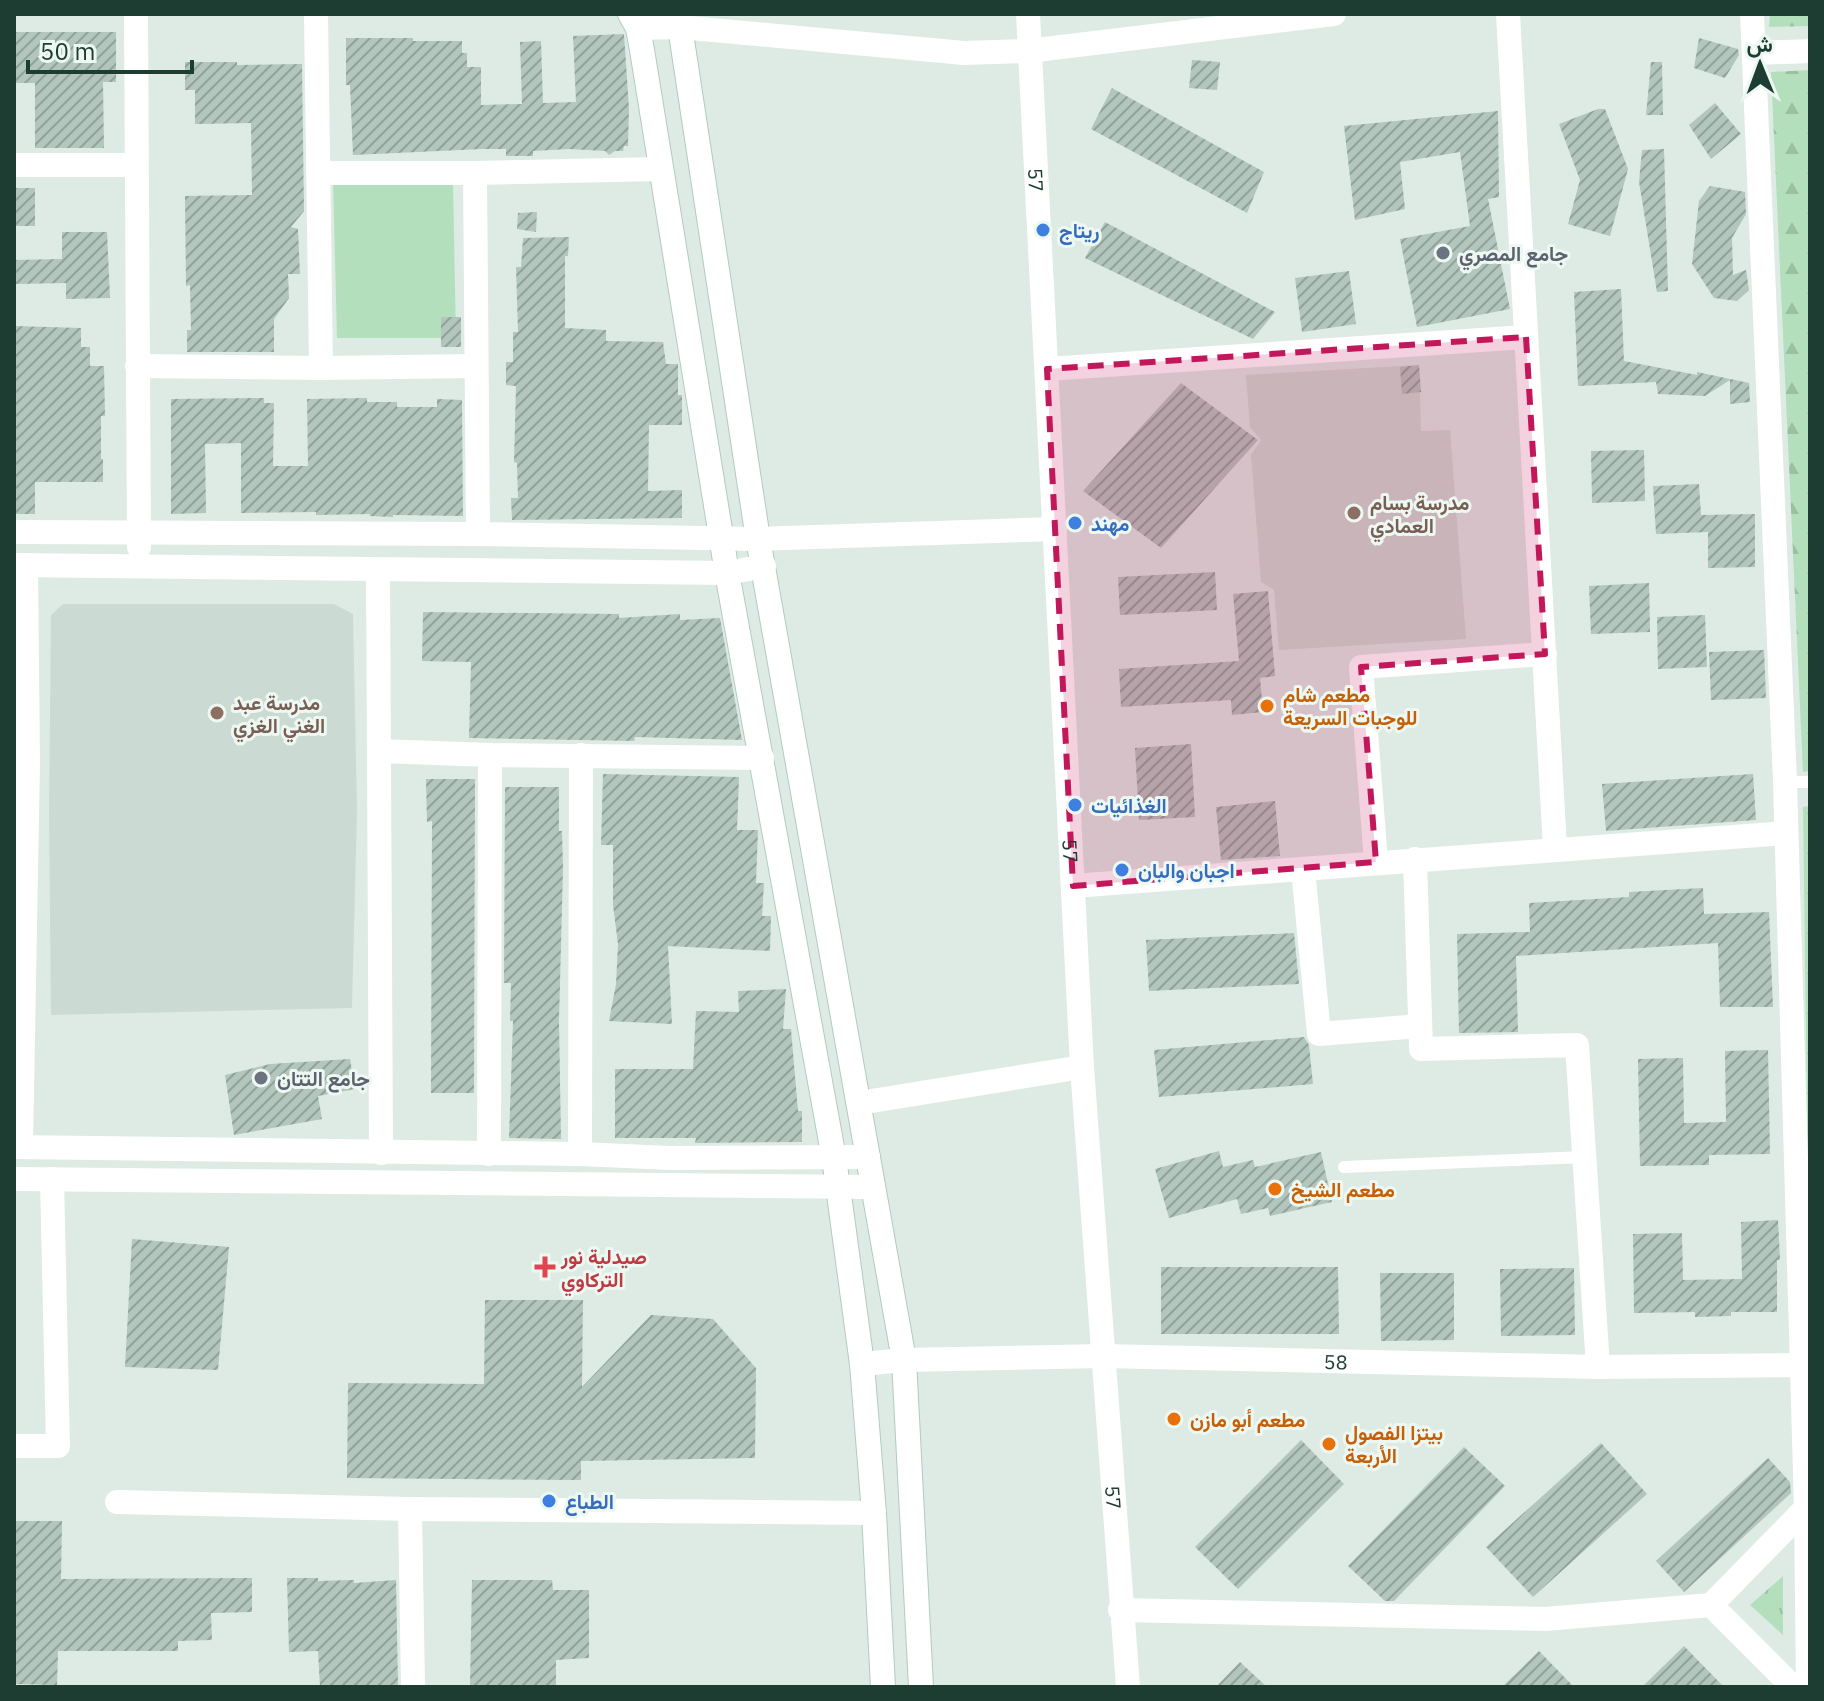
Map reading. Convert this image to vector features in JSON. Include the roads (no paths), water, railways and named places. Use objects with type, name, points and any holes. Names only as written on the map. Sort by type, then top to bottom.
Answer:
[{"type":"street","points":[[136,14],[139,566]]},
{"type":"street","points":[[316,14],[321,368]]},
{"type":"street","name":"57","points":[[1028,14],[1082,1067],[1128,1687]]},
{"type":"street","points":[[883,1687],[862,1364],[834,1158],[727,573],[634,21],[768,24],[964,53],[1028,51],[1334,14]]},
{"type":"street","points":[[1508,14],[1555,848]]},
{"type":"street","points":[[1752,14],[1807,1364],[1808,1687]]},
{"type":"street","points":[[676,20],[758,539],[904,1360],[921,1687]]},
{"type":"street","points":[[1755,53],[1810,51]]},
{"type":"street","points":[[14,165],[136,165]]},
{"type":"street","points":[[320,173],[660,169]]},
{"type":"street","points":[[475,173],[478,534]]},
{"type":"street","points":[[1047,369],[1526,337]]},
{"type":"street","points":[[137,366],[476,366]]},
{"type":"street","points":[[14,532],[758,539],[1055,529]]},
{"type":"street","points":[[764,566],[727,573],[20,565],[18,1147],[580,1154],[670,1158],[868,1157]]},
{"type":"street","points":[[378,571],[381,1153]]},
{"type":"street","points":[[1376,862],[1361,667],[1545,654]]},
{"type":"street","points":[[380,751],[762,758]]},
{"type":"street","points":[[489,1154],[490,755]]},
{"type":"street","points":[[580,1154],[581,755]]},
{"type":"street","points":[[1073,886],[1786,833]]},
{"type":"street","points":[[1415,859],[1421,1049],[1577,1045],[1598,1367]]},
{"type":"street","points":[[1303,869],[1319,1034],[1420,1026]]},
{"type":"street","points":[[859,1103],[1082,1067]]},
{"type":"street","points":[[14,1179],[873,1187]]},
{"type":"street","points":[[14,1446],[58,1446],[52,1179]]},
{"type":"street","name":"58","points":[[862,1364],[904,1360],[1103,1356],[1598,1367],[1807,1364]]},
{"type":"street","points":[[117,1502],[410,1509],[874,1513]]},
{"type":"street","points":[[1120,1610],[1545,1619],[1711,1605],[1806,1508]]},
{"type":"street","points":[[410,1509],[413,1687]]},
{"type":"street","points":[[1711,1605],[1793,1687]]},
{"type":"lane","points":[[1785,782],[1810,782]]},
{"type":"lane","points":[[1344,1167],[1585,1157]]},
{"type":"place","name":"ريتاج","points":[[1043,230]]},
{"type":"place","name":"جامع المصري","points":[[1443,253]]},
{"type":"place","name":"مدرسة بسام العمادي","points":[[1354,513]]},
{"type":"place","name":"مهند","points":[[1075,523]]},
{"type":"place","name":"مطعم شام للوجبات السريعة","points":[[1267,706]]},
{"type":"place","name":"مدرسة عبد الغني الغزي","points":[[217,713]]},
{"type":"place","name":"الغذائيات","points":[[1075,805]]},
{"type":"place","name":"اجبان والبان","points":[[1122,870]]},
{"type":"place","name":"جامع التتان","points":[[261,1078]]},
{"type":"place","name":"مطعم الشيخ","points":[[1275,1189]]},
{"type":"place","name":"صيدلية نور التركاوي","points":[[545,1267]]},
{"type":"place","name":"مطعم أبو مازن","points":[[1174,1419]]},
{"type":"place","name":"بيتزا الفصول الأربعة","points":[[1329,1444]]},
{"type":"place","name":"الطباع","points":[[549,1501]]}]
